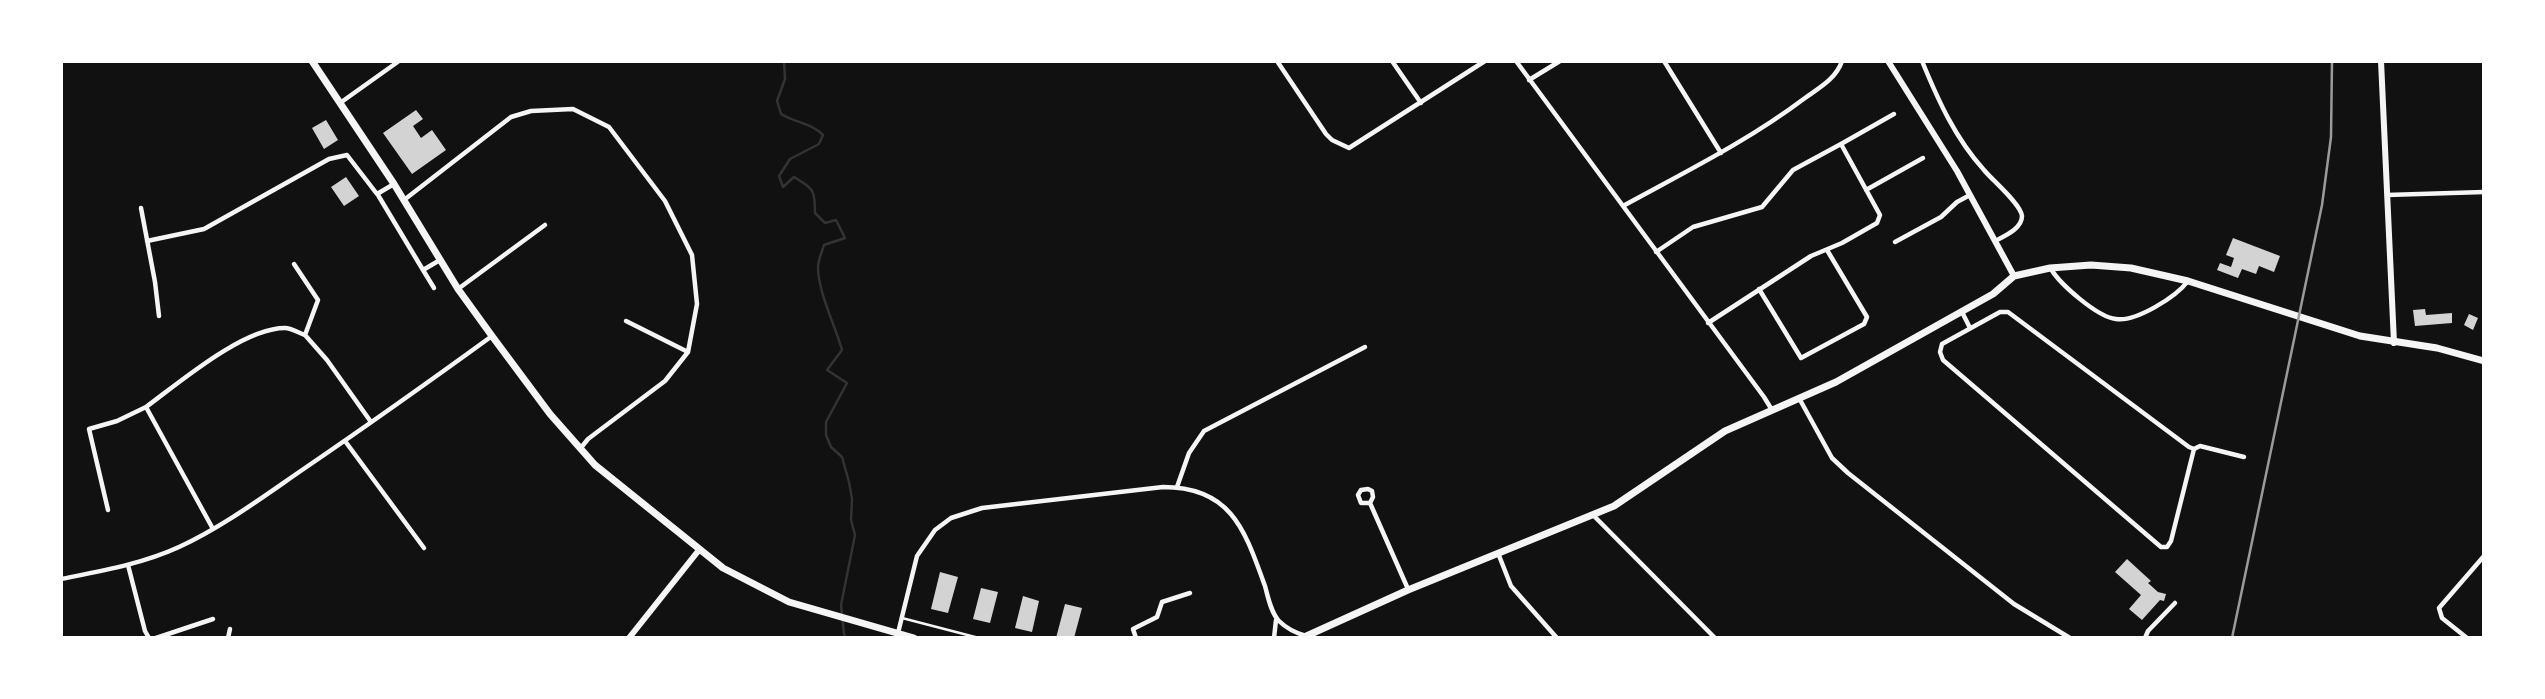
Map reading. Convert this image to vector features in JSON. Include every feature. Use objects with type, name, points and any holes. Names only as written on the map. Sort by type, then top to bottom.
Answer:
[{"type":"main road","points":[[312,61],[394,184],[458,289],[579,450],[613,481],[723,568],[789,602],[914,638]]},
{"type":"main road","points":[[1888,61],[1970,195],[2014,276]]},
{"type":"main road","points":[[2381,61],[2394,343]]},
{"type":"main road","points":[[1304,637],[1408,590],[1593,515],[1630,497],[1723,432],[1847,376],[1993,294],[2014,276],[2075,265],[2147,271],[2188,281],[2360,336],[2437,348],[2484,361]]},
{"type":"main road","points":[[629,638],[699,550]]},
{"type":"street","points":[[387,61],[391,67]]},
{"type":"street","points":[[340,103],[399,61]]},
{"type":"street","points":[[1277,61],[1326,134],[1349,148],[1485,61]]},
{"type":"street","points":[[1392,61],[1421,103]]},
{"type":"street","points":[[1516,61],[1772,410]]},
{"type":"street","points":[[1529,80],[1560,61]]},
{"type":"street","points":[[1664,61],[1721,153]]},
{"type":"street","points":[[1623,206],[1774,121],[1833,77],[1842,61]]},
{"type":"street","points":[[1922,61],[1942,109],[1961,140],[1980,166],[2020,210],[2019,224],[1995,242]]},
{"type":"street","points":[[403,200],[511,117],[531,111],[573,109],[609,127],[664,201],[691,255],[697,303],[688,352],[665,381],[588,439],[579,450]]},
{"type":"street","points":[[1656,252],[1693,227],[1762,207],[1793,170],[1894,114]]},
{"type":"street","points":[[1708,323],[1811,256],[1865,230],[1880,219],[1841,144]]},
{"type":"street","points":[[148,241],[204,229],[329,159],[347,155],[377,194],[434,288]]},
{"type":"street","points":[[1866,190],[1923,158]]},
{"type":"street","points":[[377,194],[394,184]]},
{"type":"street","points":[[2386,195],[2484,192]]},
{"type":"street","points":[[1895,242],[1941,217],[1957,202],[1970,195]]},
{"type":"street","points":[[141,208],[159,316]]},
{"type":"street","points":[[458,289],[545,225]]},
{"type":"street","points":[[1759,289],[1801,358],[1864,324],[1867,317],[1827,250]]},
{"type":"street","points":[[423,270],[440,260]]},
{"type":"street","points":[[294,264],[318,300],[305,335]]},
{"type":"street","points":[[2050,268],[2060,282],[2074,294],[2117,320],[2156,306],[2179,291],[2188,281]]},
{"type":"street","points":[[1962,311],[1970,328]]},
{"type":"street","points":[[2194,449],[2008,312],[2000,313],[1942,344],[1940,352],[1943,360],[2161,547],[2167,547],[2171,541],[2194,449],[2200,446],[2244,457]]},
{"type":"street","points":[[626,321],[688,352]]},
{"type":"street","points":[[108,510],[89,429],[117,421],[146,407],[245,338],[286,328],[305,335],[327,360],[371,422]]},
{"type":"street","points":[[61,579],[128,565],[177,548],[213,529],[247,509],[492,336]]},
{"type":"street","points":[[1177,487],[1189,453],[1204,431],[1365,347]]},
{"type":"street","points":[[1799,398],[1832,458],[1848,473],[2014,604],[2070,638]]},
{"type":"street","points":[[146,407],[213,529]]},
{"type":"street","points":[[345,441],[424,548]]},
{"type":"street","points":[[898,634],[917,556],[935,530],[951,518],[982,508],[1177,487],[1209,497],[1235,517],[1248,540],[1276,619],[1274,638]]},
{"type":"street","points":[[1370,503],[1408,590]]},
{"type":"street","points":[[1593,515],[1715,638]]},
{"type":"street","points":[[1498,552],[1511,586],[1557,638]]},
{"type":"street","points":[[2467,638],[2442,618],[2439,612],[2484,556]]},
{"type":"street","points":[[128,565],[149,638]]},
{"type":"street","points":[[1136,638],[1133,629],[1157,617],[1162,602],[1190,593]]},
{"type":"street","points":[[2145,638],[2148,631],[2175,603]]},
{"type":"street","points":[[1276,619],[1292,632],[1304,637]]},
{"type":"street","points":[[156,638],[213,620]]},
{"type":"street","points":[[228,638],[230,629]]},
{"type":"lane","points":[[902,618],[979,638]]},
{"type":"building","points":[[416,110],[423,119],[413,126],[421,138],[432,130],[446,150],[412,174],[383,133]]},
{"type":"building","points":[[326,120],[338,140],[324,149],[312,128]]},
{"type":"building","points":[[346,177],[359,196],[344,206],[331,187]]},
{"type":"building","points":[[2233,238],[2280,256],[2274,272],[2259,266],[2256,274],[2242,269],[2238,278],[2217,270],[2220,263],[2231,267],[2234,258],[2226,255]]},
{"type":"building","points":[[2425,309],[2426,315],[2452,313],[2452,323],[2415,326],[2413,310]]},
{"type":"building","points":[[2469,314],[2478,318],[2473,330],[2464,325]]},
{"type":"building","points":[[2127,559],[2151,581],[2148,583],[2158,592],[2166,594],[2164,601],[2160,600],[2142,620],[2129,609],[2141,595],[2115,572]]},
{"type":"building","points":[[940,572],[958,577],[948,613],[931,609]]},
{"type":"building","points":[[981,588],[998,592],[990,623],[973,619]]},
{"type":"building","points":[[1023,596],[1039,601],[1032,632],[1015,628]]},
{"type":"building","points":[[1065,604],[1082,608],[1074,638],[1056,638]]},
{"type":"waterway","points":[[784,61],[785,79],[777,101],[781,114],[823,135],[819,144],[790,159],[779,176],[783,187],[794,177],[809,188],[815,199],[815,213],[825,223],[836,220],[845,238],[824,245],[818,267],[824,298],[842,350],[827,370],[847,383],[826,422],[826,435],[831,447],[842,457],[852,499],[851,520],[855,535],[841,605],[846,638]]},
{"type":"railway","points":[[2232,638],[2322,205],[2331,137],[2332,61]]}]
